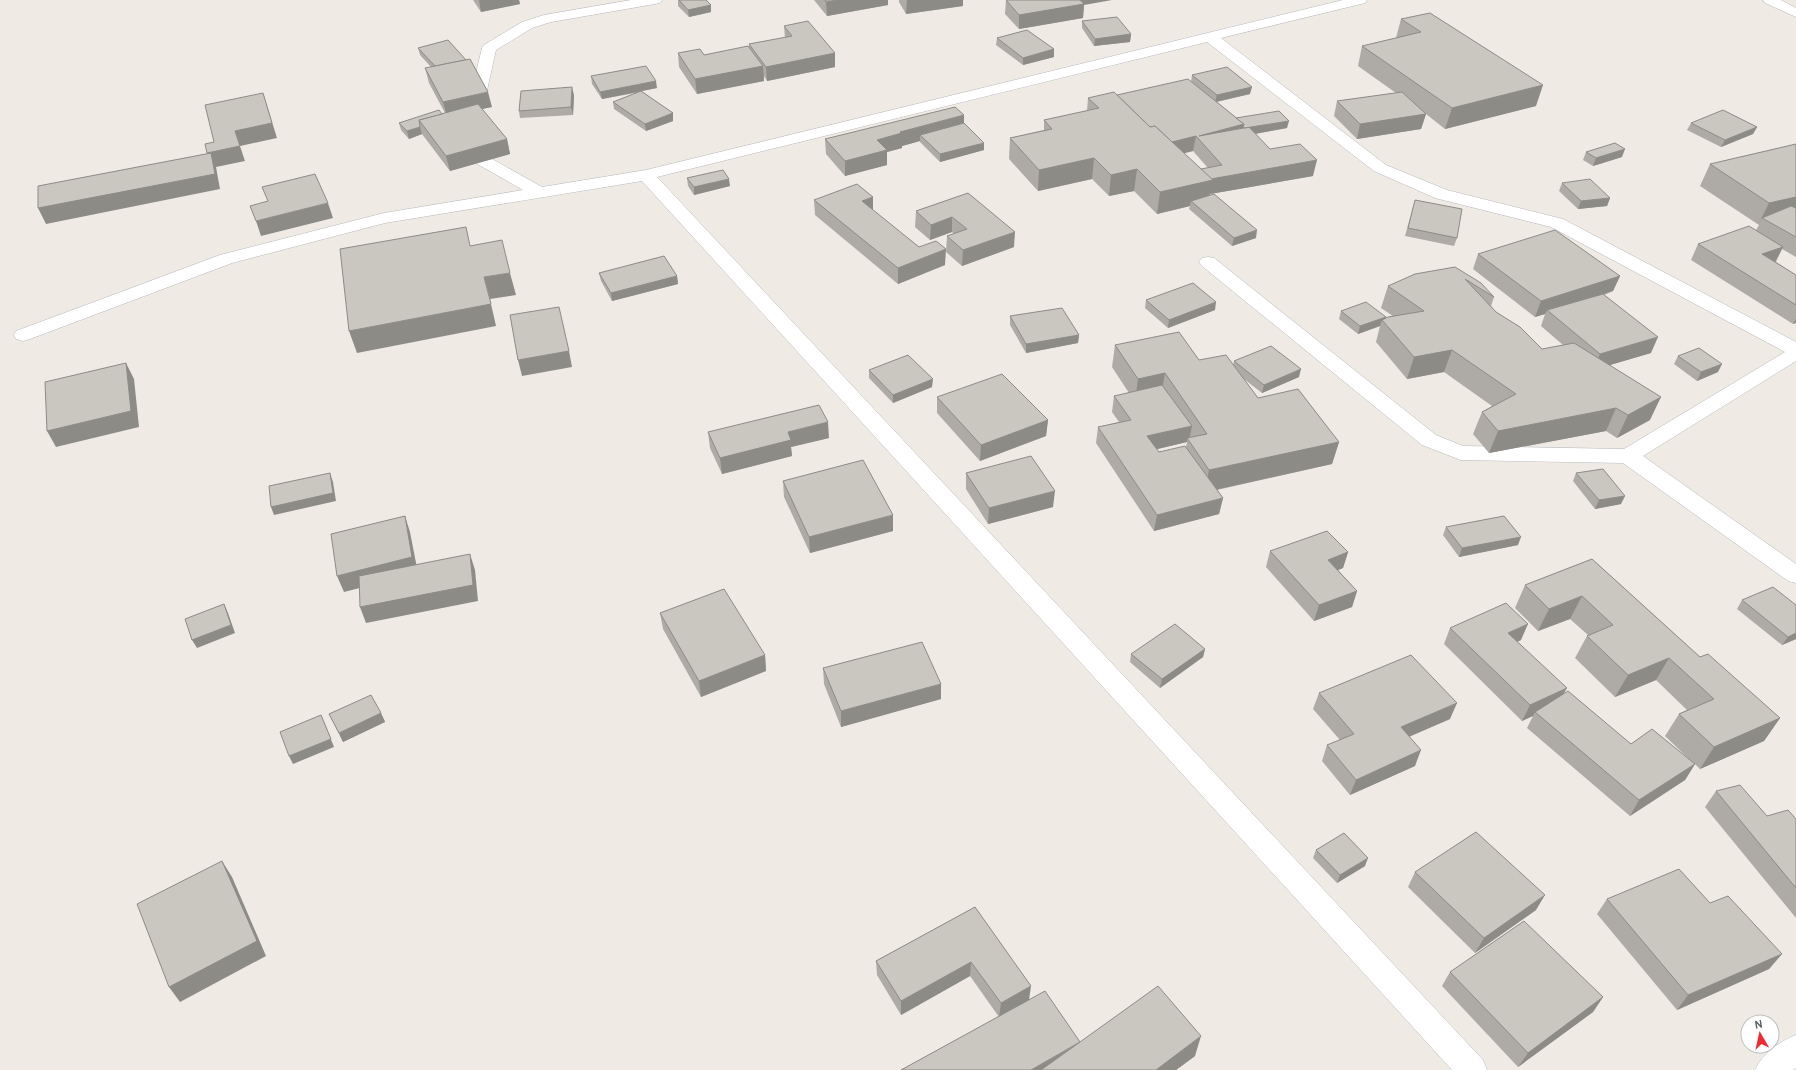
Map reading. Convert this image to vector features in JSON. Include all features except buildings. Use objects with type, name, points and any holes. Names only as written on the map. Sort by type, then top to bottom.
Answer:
[{"type":"street","points":[[539,192],[478,158],[472,141],[470,135],[489,48],[527,25],[549,18],[655,0]]},
{"type":"street","points":[[24,335],[226,259],[384,218],[646,175],[1360,0]]},
{"type":"street","points":[[1770,0],[1796,13]]},
{"type":"street","points":[[1210,37],[1380,168],[1441,194],[1556,223],[1796,350]]},
{"type":"street","points":[[646,175],[1472,1070]]},
{"type":"street","points":[[1208,262],[1429,440],[1461,453],[1628,456],[1796,353]]},
{"type":"street","points":[[1628,456],[1796,575]]},
{"type":"street","points":[[1770,1070],[1796,1049]]}]
